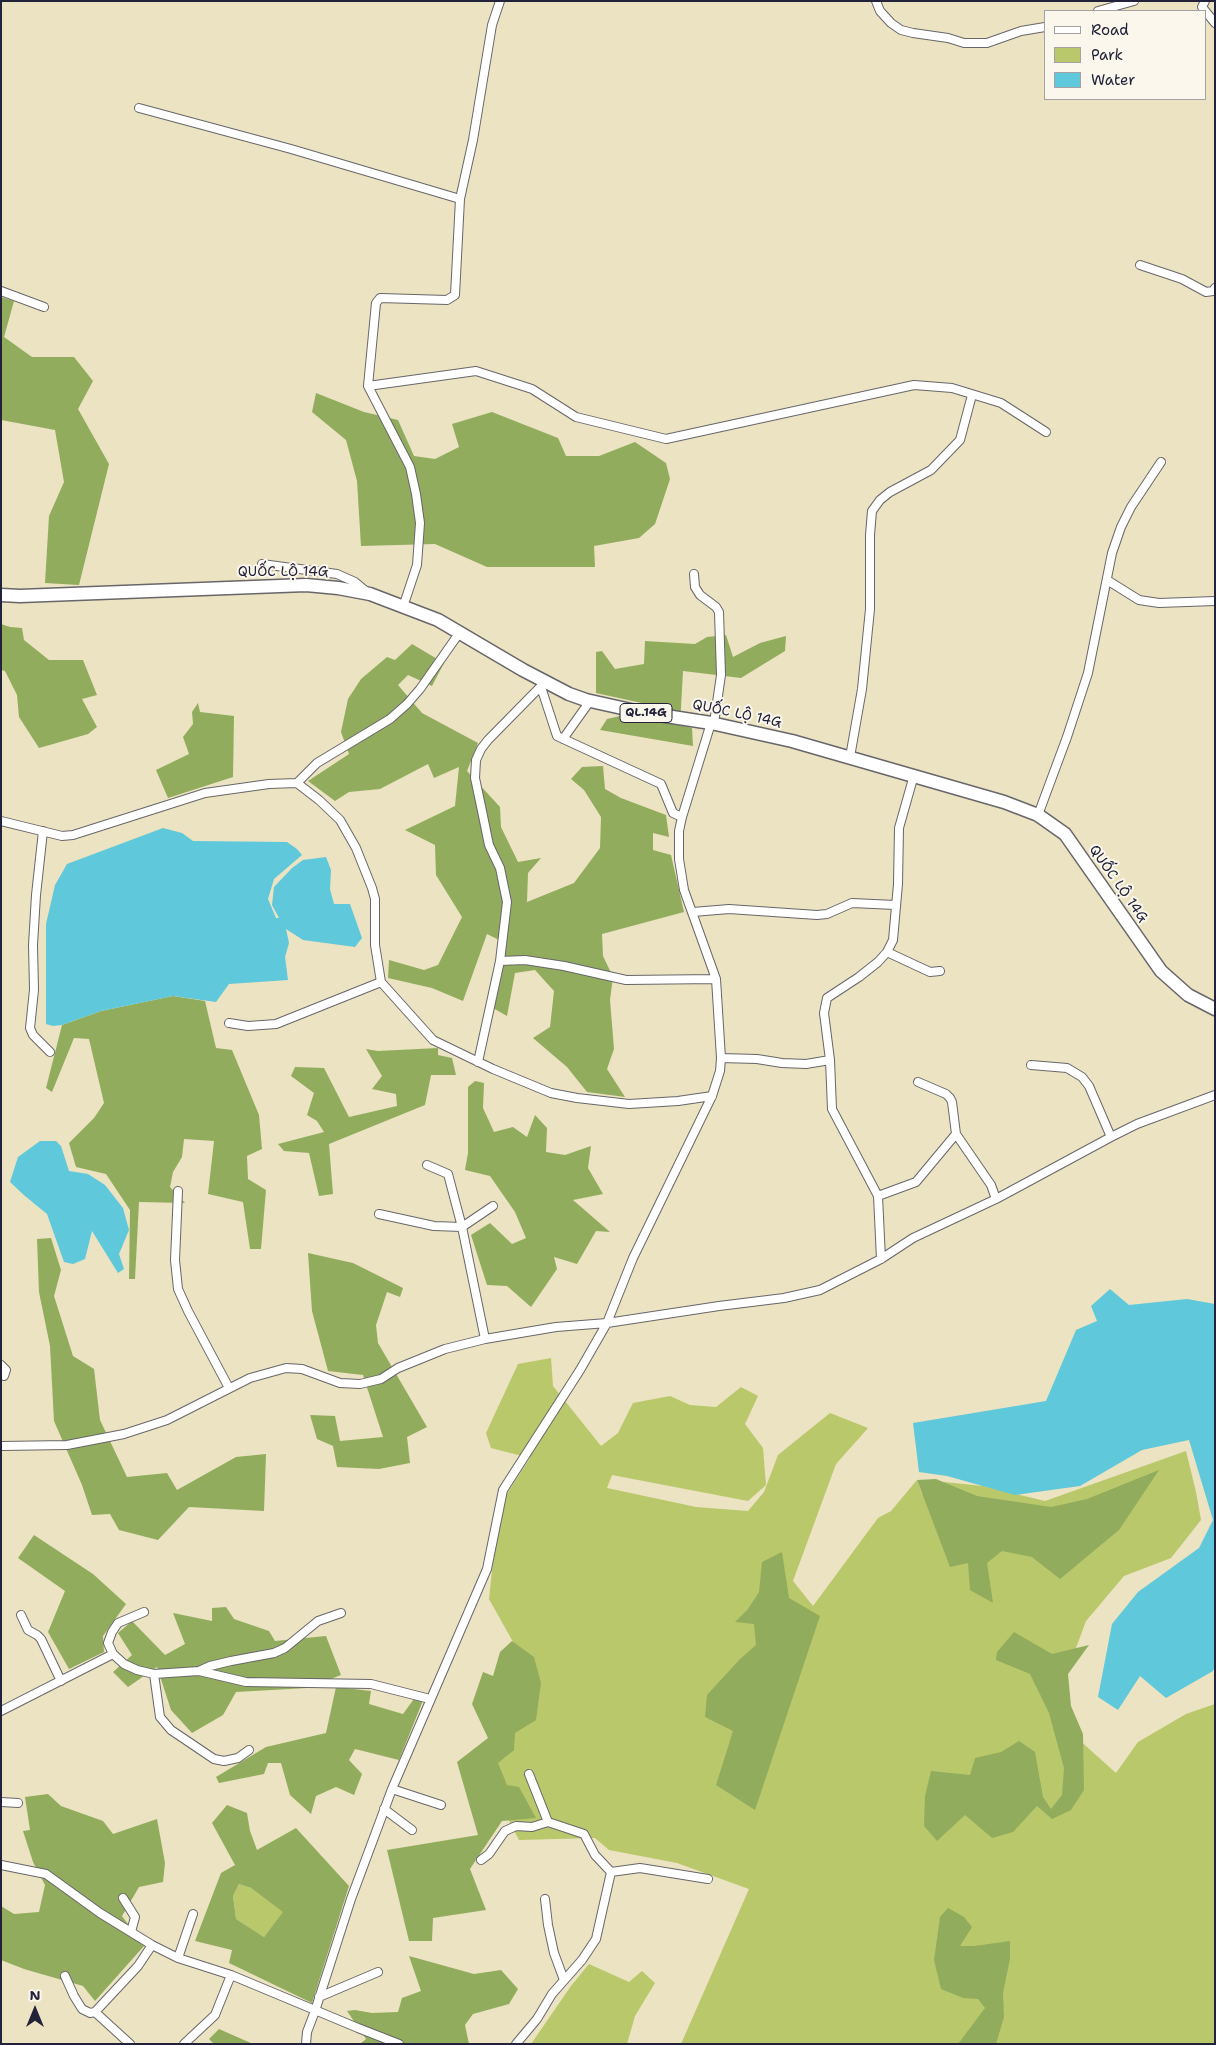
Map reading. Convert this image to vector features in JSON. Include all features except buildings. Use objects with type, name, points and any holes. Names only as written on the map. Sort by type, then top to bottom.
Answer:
[{"type":"main road","name":"QUỐC LỘ 14G","points":[[1,594],[20,596],[306,585],[370,594],[438,620],[543,684],[590,701],[640,712],[713,723],[792,741],[986,796],[1038,815],[1065,834],[1161,971],[1188,995],[1215,1009]]},
{"type":"street","points":[[403,607],[417,565],[420,523],[410,467],[368,386],[376,303],[380,298],[447,300],[454,295],[460,199],[474,140],[492,25],[500,1]]},
{"type":"street","points":[[876,1],[880,11],[891,23],[901,30],[948,38],[964,44],[996,41],[1044,26]]},
{"type":"street","points":[[1102,10],[1134,1]]},
{"type":"street","points":[[1206,10],[1215,23]]},
{"type":"street","points":[[140,108],[290,149],[460,199]]},
{"type":"street","points":[[1140,264],[1182,279],[1206,292],[1213,291],[1215,288]]},
{"type":"street","points":[[1,291],[44,307]]},
{"type":"street","points":[[368,386],[476,371],[532,389],[576,417],[666,439],[914,385],[952,388],[1001,403],[1046,432]]},
{"type":"street","points":[[850,757],[862,689],[870,609],[872,510],[890,492],[931,470],[960,440],[972,395]]},
{"type":"street","points":[[1038,815],[1088,673],[1112,553],[1121,527],[1131,507],[1161,462]]},
{"type":"street","points":[[262,564],[336,574],[355,582],[370,594]]},
{"type":"street","points":[[306,2044],[306,2032],[315,2011],[351,1899],[384,1809],[486,1569],[503,1490],[580,1370],[607,1323],[633,1258],[712,1096],[720,1071],[721,1058],[716,979],[684,890],[679,859],[679,831],[682,817],[713,723],[722,675],[719,612],[716,607],[700,595],[695,587],[694,574]]},
{"type":"street","points":[[1107,580],[1139,600],[1159,603],[1215,601]]},
{"type":"street","points":[[297,783],[317,763],[390,719],[401,709],[420,689],[460,632]]},
{"type":"street","points":[[543,684],[556,736],[661,784],[673,813],[682,817]]},
{"type":"street","points":[[478,1062],[500,961],[508,902],[500,868],[490,845],[482,811],[475,778],[476,760],[488,740],[543,684]]},
{"type":"street","points":[[563,739],[590,701]]},
{"type":"street","points":[[881,1259],[878,1196],[832,1109],[830,1060],[824,1013],[827,998],[859,977],[887,952],[893,940],[898,884],[899,828],[914,775]]},
{"type":"street","points":[[1,821],[62,836],[73,835],[206,793],[269,784],[297,783],[340,820],[356,848],[374,893],[375,945],[381,982],[433,1040],[478,1062],[551,1093],[629,1104],[678,1101],[712,1096]]},
{"type":"street","points":[[43,831],[36,895],[33,945],[34,990],[30,1028],[33,1035],[50,1052]]},
{"type":"street","points":[[693,912],[729,909],[817,915],[827,914],[852,903],[895,905]]},
{"type":"street","points":[[887,952],[930,972],[940,971]]},
{"type":"street","points":[[500,961],[525,960],[564,966],[626,980],[716,979]]},
{"type":"street","points":[[229,1023],[248,1026],[276,1024],[381,982]]},
{"type":"street","points":[[721,1058],[757,1059],[800,1064],[830,1060]]},
{"type":"street","points":[[1031,1065],[1067,1068],[1082,1077],[1111,1137]]},
{"type":"street","points":[[918,1082],[946,1094],[950,1098],[956,1134],[991,1185],[996,1199]]},
{"type":"street","points":[[1,1446],[67,1445],[124,1434],[167,1420],[250,1378],[286,1368],[302,1369],[340,1383],[360,1384],[381,1379],[398,1368],[445,1349],[485,1338],[556,1326],[607,1323],[784,1298],[820,1290],[881,1259],[913,1238],[996,1199],[1137,1124],[1215,1095]]},
{"type":"street","points":[[878,1196],[916,1182],[956,1134]]},
{"type":"street","points":[[427,1165],[448,1174],[462,1227],[485,1338]]},
{"type":"street","points":[[178,1190],[175,1260],[178,1289],[229,1388]]},
{"type":"street","points":[[379,1214],[434,1226],[462,1227],[493,1206]]},
{"type":"street","points":[[1,1365],[6,1370],[4,1376]]},
{"type":"street","points":[[144,1612],[118,1623],[108,1643],[113,1654],[130,1667],[154,1674],[199,1671],[246,1682],[370,1684],[430,1699]]},
{"type":"street","points":[[199,1671],[210,1666],[274,1653],[285,1648],[318,1621],[340,1613]]},
{"type":"street","points":[[20,1615],[28,1630],[41,1639],[61,1681]]},
{"type":"street","points":[[1,1712],[113,1654]]},
{"type":"street","points":[[154,1674],[160,1716],[172,1730],[214,1759],[224,1761],[238,1758],[249,1750]]},
{"type":"street","points":[[529,1774],[548,1822]]},
{"type":"street","points":[[392,1789],[441,1805]]},
{"type":"street","points":[[1,1802],[18,1803]]},
{"type":"street","points":[[384,1809],[412,1830]]},
{"type":"street","points":[[481,1860],[495,1847],[505,1831],[516,1826],[532,1827],[548,1822],[584,1834],[595,1855],[611,1872]]},
{"type":"street","points":[[1,1865],[46,1874],[100,1913],[152,1945],[178,1958],[231,1975],[399,2044]]},
{"type":"street","points":[[611,1872],[640,1868],[708,1880]]},
{"type":"street","points":[[516,2044],[531,2026],[552,1994],[582,1960],[596,1939],[611,1872]]},
{"type":"street","points":[[123,1898],[135,1916],[131,1932]]},
{"type":"street","points":[[545,1899],[554,1953],[564,1980]]},
{"type":"street","points":[[178,1958],[193,1914]]},
{"type":"street","points":[[65,1976],[82,2009],[90,2013],[95,2012],[138,1966],[152,1945]]},
{"type":"street","points":[[319,1997],[378,1972]]},
{"type":"street","points":[[184,2044],[215,2015],[231,1975]]},
{"type":"street","points":[[95,2012],[130,2044]]},
{"type":"green space","points":[[1,297],[14,301],[4,337],[32,357],[74,357],[93,381],[78,409],[109,464],[79,585],[45,583],[49,516],[64,482],[55,430],[1,420]]},
{"type":"green space","points":[[316,393],[364,412],[398,420],[414,456],[435,459],[459,447],[452,424],[492,412],[558,438],[566,456],[599,456],[635,442],[666,463],[670,479],[655,524],[639,538],[594,546],[595,567],[487,567],[435,544],[361,546],[357,481],[346,440],[312,412]]},
{"type":"green space","points":[[1,624],[22,628],[24,640],[49,660],[83,660],[97,695],[82,699],[97,727],[88,734],[39,748],[19,717],[17,695],[5,671],[1,670]]},
{"type":"green space","points":[[726,635],[733,657],[760,643],[786,636],[785,651],[741,678],[683,671],[680,725],[692,728],[693,746],[600,730],[607,719],[660,707],[596,693],[596,652],[602,651],[615,669],[644,664],[645,641],[695,644],[707,637]]},
{"type":"green space","points":[[412,644],[444,663],[432,686],[408,675],[398,685],[422,713],[478,743],[467,771],[500,807],[501,827],[518,862],[541,858],[528,873],[527,902],[574,883],[600,848],[601,817],[584,790],[571,779],[582,767],[603,766],[605,789],[621,798],[666,815],[669,837],[653,833],[653,850],[671,855],[684,912],[602,934],[603,956],[613,977],[610,1000],[614,1049],[607,1069],[625,1097],[587,1092],[567,1067],[533,1038],[550,1027],[554,991],[535,970],[515,973],[507,1016],[493,1008],[505,943],[487,934],[463,1001],[432,988],[388,978],[389,960],[424,970],[438,965],[462,917],[436,875],[435,845],[405,830],[455,806],[459,767],[434,778],[428,764],[380,789],[349,792],[335,801],[308,781],[349,754],[341,732],[348,699],[361,679],[387,657],[395,660]]},
{"type":"green space","points":[[198,703],[200,712],[234,716],[233,777],[168,798],[156,770],[189,754],[183,737],[193,724],[192,712]]},
{"type":"green space","points":[[173,996],[205,1001],[216,1048],[232,1050],[259,1115],[262,1149],[247,1156],[248,1179],[266,1190],[261,1249],[250,1249],[243,1202],[208,1194],[214,1141],[184,1139],[182,1157],[173,1172],[170,1187],[185,1203],[139,1202],[135,1279],[129,1279],[130,1210],[106,1174],[76,1167],[69,1143],[94,1118],[104,1103],[89,1039],[74,1038],[52,1092],[46,1088],[62,1025],[101,1011]]},
{"type":"green space","points":[[438,1048],[438,1055],[452,1058],[456,1075],[431,1075],[425,1105],[329,1144],[333,1194],[319,1196],[309,1153],[284,1151],[278,1144],[324,1132],[317,1121],[307,1115],[314,1093],[291,1076],[295,1067],[324,1068],[349,1117],[397,1106],[396,1094],[372,1089],[382,1076],[366,1049],[378,1051]]},
{"type":"green space","points":[[475,1081],[484,1083],[483,1108],[494,1132],[513,1127],[527,1137],[535,1115],[547,1128],[546,1152],[565,1155],[591,1146],[588,1168],[603,1194],[573,1200],[610,1232],[596,1231],[577,1264],[554,1257],[557,1269],[531,1307],[507,1286],[487,1285],[471,1235],[490,1223],[512,1244],[526,1238],[515,1212],[490,1176],[465,1170],[468,1153],[468,1087]]},
{"type":"green space","points":[[51,1238],[61,1270],[54,1296],[73,1356],[94,1369],[100,1420],[127,1477],[167,1473],[177,1490],[236,1457],[266,1454],[264,1511],[189,1507],[158,1540],[119,1530],[110,1514],[92,1515],[82,1485],[54,1421],[50,1346],[39,1292],[37,1239]]},
{"type":"green space","points":[[308,1253],[353,1263],[403,1288],[400,1297],[387,1292],[376,1325],[378,1343],[427,1427],[407,1437],[410,1463],[379,1469],[337,1467],[333,1446],[317,1439],[310,1415],[335,1416],[340,1441],[383,1437],[363,1375],[328,1371],[312,1311]]},
{"type":"green space","points":[[551,1358],[553,1386],[601,1446],[618,1433],[633,1403],[670,1396],[690,1405],[716,1407],[741,1387],[758,1396],[745,1424],[763,1448],[766,1485],[748,1501],[612,1475],[607,1488],[696,1507],[748,1511],[764,1492],[778,1455],[830,1413],[868,1428],[836,1464],[793,1581],[813,1606],[878,1518],[891,1511],[917,1480],[922,1494],[944,1482],[983,1486],[1045,1501],[1186,1451],[1201,1520],[1171,1558],[1124,1576],[1086,1621],[1064,1680],[1068,1730],[1116,1773],[1138,1742],[1186,1714],[1215,1704],[1215,2044],[681,2044],[749,1889],[677,1863],[609,1850],[595,1838],[519,1840],[485,1775],[531,1674],[489,1599],[499,1506],[530,1458],[491,1448],[486,1433],[518,1364]]},
{"type":"green space","points":[[1159,1470],[1119,1530],[1060,1579],[1032,1557],[1002,1551],[987,1563],[993,1603],[970,1590],[968,1563],[950,1567],[917,1480],[936,1479],[977,1496],[1051,1507],[1087,1499]]},
{"type":"green space","points":[[34,1535],[93,1574],[126,1604],[103,1636],[104,1652],[69,1669],[48,1632],[65,1591],[18,1558]]},
{"type":"green space","points":[[782,1552],[789,1598],[820,1616],[755,1810],[716,1785],[733,1731],[705,1717],[707,1695],[740,1659],[756,1645],[754,1624],[735,1622],[748,1609],[759,1592],[762,1562]]},
{"type":"green space","points":[[226,1607],[234,1619],[269,1631],[275,1641],[326,1636],[341,1675],[307,1688],[236,1692],[223,1715],[192,1733],[171,1710],[157,1667],[128,1687],[113,1672],[132,1655],[118,1633],[132,1621],[165,1655],[185,1644],[173,1613],[212,1621],[212,1608]]},
{"type":"green space","points":[[1014,1632],[1052,1654],[1089,1645],[1068,1674],[1071,1706],[1083,1734],[1084,1790],[1071,1810],[1052,1819],[1037,1806],[1013,1832],[992,1838],[965,1815],[937,1841],[924,1826],[925,1796],[931,1771],[970,1775],[975,1758],[1001,1752],[1019,1741],[1035,1752],[1043,1797],[1051,1809],[1062,1795],[1064,1768],[1049,1713],[1030,1674],[996,1660],[997,1652]]},
{"type":"green space","points":[[512,1641],[534,1657],[541,1683],[536,1720],[515,1733],[514,1750],[498,1763],[507,1785],[519,1787],[536,1818],[502,1821],[470,1869],[486,1910],[433,1918],[432,1941],[409,1941],[387,1850],[478,1835],[457,1762],[488,1738],[472,1704],[483,1672],[493,1676],[500,1652]]},
{"type":"green space","points":[[336,1687],[371,1691],[369,1704],[403,1714],[419,1692],[426,1693],[399,1760],[355,1749],[349,1760],[362,1774],[354,1795],[336,1787],[316,1796],[311,1814],[290,1795],[281,1763],[268,1763],[264,1774],[219,1783],[216,1777],[266,1747],[326,1733]]},
{"type":"green space","points":[[48,1794],[61,1806],[103,1821],[113,1834],[157,1819],[165,1863],[163,1882],[139,1887],[122,1916],[144,1946],[95,2001],[83,1986],[24,1969],[1,1960],[1,1906],[14,1914],[39,1912],[45,1885],[33,1862],[23,1831],[30,1830],[25,1797]]},
{"type":"green space","points":[[227,1805],[247,1813],[250,1831],[257,1850],[296,1828],[349,1886],[312,2003],[229,1963],[232,1950],[195,1941],[221,1873],[235,1865],[212,1823]],"holes":[[[239,1884],[251,1888],[283,1912],[264,1937],[236,1919],[233,1896]]]},
{"type":"green space","points":[[239,1884],[251,1888],[284,1912],[264,1937],[236,1919],[233,1896]]},
{"type":"green space","points":[[948,1908],[964,1917],[972,1927],[960,1946],[1010,1941],[1010,1959],[1003,1993],[1004,2017],[996,2044],[958,2044],[985,2008],[978,1999],[963,1998],[941,1989],[934,1960],[940,1917]]},
{"type":"green space","points":[[409,1956],[474,1974],[501,1970],[518,1989],[509,2004],[473,2014],[465,2025],[469,2044],[360,2044],[366,2039],[347,2011],[355,2010],[372,2013],[398,2012],[402,1998],[421,1991]]},
{"type":"green space","points":[[589,1964],[629,1982],[642,1971],[655,1983],[635,2016],[627,2044],[531,2044],[571,1986]]},
{"type":"green space","points":[[219,2029],[253,2044],[214,2044],[209,2039]]},
{"type":"water","points":[[163,828],[182,833],[193,841],[287,842],[297,849],[302,855],[274,879],[268,899],[276,918],[279,918],[272,905],[274,887],[292,868],[303,860],[326,857],[331,870],[330,889],[334,904],[350,904],[362,938],[355,947],[303,940],[286,929],[289,943],[285,957],[288,980],[229,984],[216,1002],[173,996],[101,1011],[62,1025],[53,1026],[46,1024],[46,924],[55,885],[67,864]]},
{"type":"water","points":[[40,1141],[56,1141],[61,1146],[69,1171],[88,1174],[105,1185],[123,1208],[129,1230],[119,1254],[124,1269],[118,1273],[92,1231],[85,1259],[73,1264],[64,1262],[47,1214],[10,1182],[18,1157]]},
{"type":"water","points":[[1110,1289],[1129,1305],[1187,1299],[1215,1304],[1215,1666],[1213,1671],[1166,1698],[1140,1676],[1118,1710],[1098,1697],[1112,1624],[1138,1592],[1199,1548],[1213,1520],[1189,1440],[1142,1450],[1080,1486],[1015,1495],[947,1476],[919,1472],[913,1423],[1046,1401],[1076,1330],[1097,1321],[1091,1306]]}]
